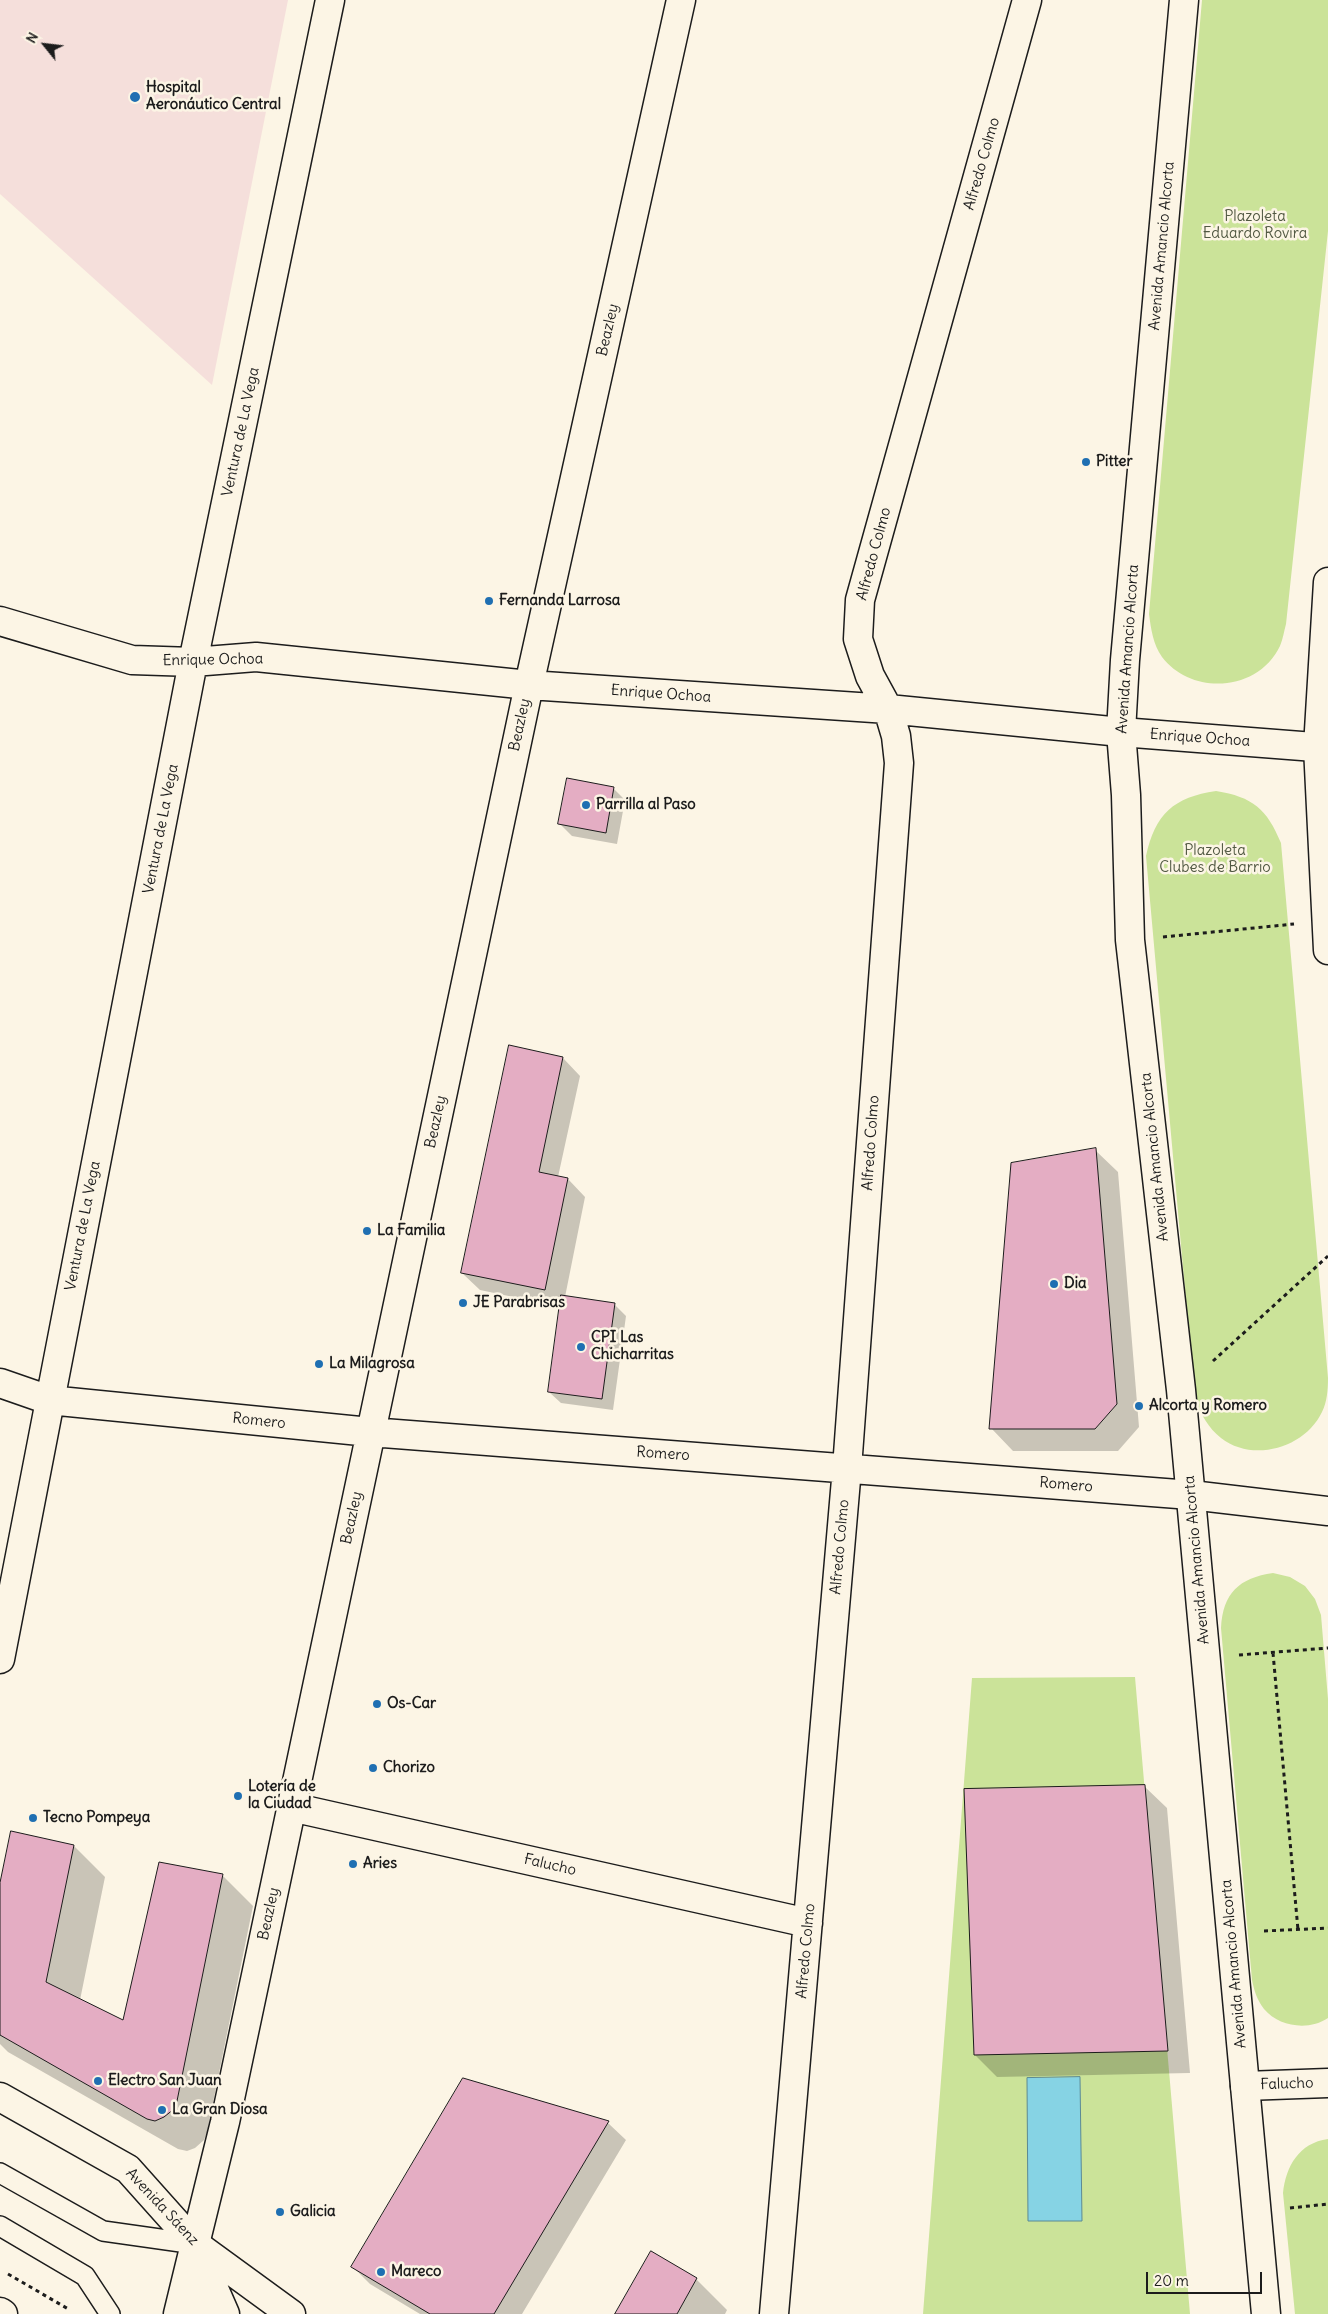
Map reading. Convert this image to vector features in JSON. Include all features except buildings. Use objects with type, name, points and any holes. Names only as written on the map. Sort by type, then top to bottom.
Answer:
[{"type":"street","name":"Ventura de La Vega","points":[[0,1659],[193,662],[330,0]]},
{"type":"street","name":"Beazley","points":[[178,2314],[225,2122],[529,684],[681,0]]},
{"type":"street","name":"Alfredo Colmo","points":[[774,2314],[847,1468],[899,763],[896,736],[888,709],[870,676],[858,639],[860,600],[1027,0]]},
{"type":"street","name":"Avenida Amancio Alcorta","points":[[1184,0],[1125,660],[1121,732],[1126,795],[1130,940],[1181,1390],[1266,2314]]},
{"type":"street","points":[[1328,582],[1323,748],[1325,921],[1328,950]]},
{"type":"street","name":"Enrique Ochoa","points":[[0,622],[132,660],[193,662],[256,657],[529,684],[888,709],[1121,732],[1323,748]]},
{"type":"street","name":"Romero","points":[[0,1383],[49,1400],[370,1432],[1191,1495],[1328,1511]]},
{"type":"street","name":"Falucho","points":[[291,1807],[808,1923]]},
{"type":"street","name":"Falucho","points":[[1245,2086],[1328,2083]]},
{"type":"street","name":"Avenida Sáenz","points":[[0,2096],[128,2169],[195,2244],[291,2314]]},
{"type":"street","points":[[195,2244],[225,2314]]},
{"type":"lane","points":[[0,2173],[104,2231],[195,2244],[201,2314]]},
{"type":"lane","points":[[0,2226],[85,2276],[110,2314]]},
{"type":"path","points":[[1130,940],[1325,921]]},
{"type":"path","points":[[1181,1390],[1328,1256]]},
{"type":"path","points":[[1206,1657],[1328,1648]]},
{"type":"path","points":[[1273,1653],[1298,1930]]},
{"type":"path","points":[[1231,1933],[1328,1928]]},
{"type":"path","points":[[8,2274],[71,2310]]},
{"type":"shaded area","name":"Hospital Aeronáutico Central","points":[[0,0],[288,0],[212,385],[0,194]]},
{"type":"green space","name":"Plazoleta Eduardo Rovira","points":[[1202,0],[1328,0],[1328,231],[1286,624],[1280,646],[1270,661],[1256,673],[1241,680],[1224,683],[1207,683],[1190,678],[1175,670],[1162,657],[1156,647],[1149,614]]},
{"type":"green space","name":"Plazoleta Clubes de Barrio","points":[[1216,791],[1240,797],[1257,806],[1270,821],[1281,843],[1328,1378],[1325,1404],[1314,1424],[1304,1435],[1291,1443],[1263,1450],[1248,1450],[1234,1446],[1221,1438],[1209,1426],[1195,1401],[1146,856],[1155,829],[1169,810],[1189,798]]},
{"type":"green space","points":[[1273,1573],[1290,1577],[1305,1586],[1315,1599],[1321,1615],[1328,1699],[1328,2018],[1312,2025],[1303,2026],[1286,2023],[1270,2015],[1259,2002],[1252,1980],[1221,1628],[1225,1605],[1235,1589],[1251,1579]]},
{"type":"green space","points":[[1135,1677],[1190,2314],[923,2314],[972,1678]]},
{"type":"green space","points":[[1328,2139],[1328,2314],[1295,2314],[1283,2193],[1287,2174],[1296,2157],[1309,2145]]},
{"type":"water","points":[[1080,2077],[1082,2221],[1028,2221],[1027,2078]]},
{"type":"place","name":"Hospital Aeronáutico Central","points":[[135,97]]},
{"type":"place","name":"Pitter","points":[[1086,462]]},
{"type":"place","name":"Fernanda Larrosa","points":[[489,601]]},
{"type":"place","name":"Parrilla al Paso","points":[[586,805]]},
{"type":"place","name":"La Familia","points":[[367,1231]]},
{"type":"place","name":"Dia","points":[[1054,1284]]},
{"type":"place","name":"JE Parabrisas","points":[[463,1303]]},
{"type":"place","name":"CPI Las Chicharritas","points":[[581,1347]]},
{"type":"place","name":"La Milagrosa","points":[[319,1364]]},
{"type":"place","name":"Alcorta y Romero","points":[[1139,1406]]},
{"type":"place","name":"Os-Car","points":[[377,1704]]},
{"type":"place","name":"Chorizo","points":[[373,1768]]},
{"type":"place","name":"Lotería de la Ciudad","points":[[238,1796]]},
{"type":"place","name":"Tecno Pompeya","points":[[33,1818]]},
{"type":"place","name":"Aries","points":[[353,1864]]},
{"type":"place","name":"Electro San Juan","points":[[98,2081]]},
{"type":"place","name":"La Gran Diosa","points":[[162,2110]]},
{"type":"place","name":"Galicia","points":[[280,2212]]},
{"type":"place","name":"Mareco","points":[[381,2272]]}]
